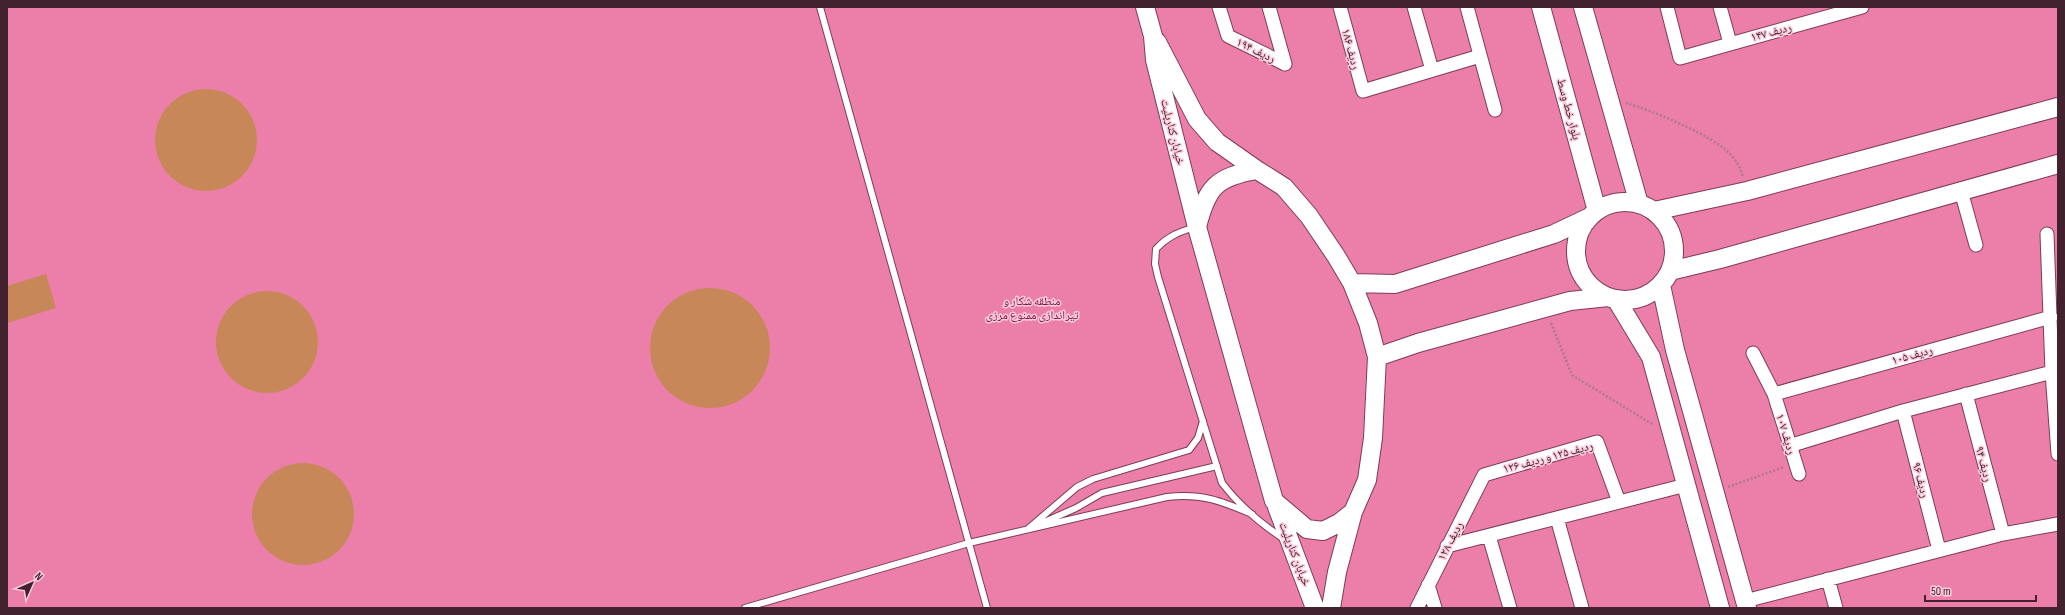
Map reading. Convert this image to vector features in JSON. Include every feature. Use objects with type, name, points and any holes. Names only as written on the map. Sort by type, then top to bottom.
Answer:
[{"type":"main road","name":"خیابان کنارپلیت","points":[[1145,7],[1153,36],[1155,60],[1197,227],[1274,501],[1292,544],[1315,608]]},
{"type":"main road","name":"بلوار خط وسط","points":[[1540,7],[1594,214]]},
{"type":"main road","points":[[1583,7],[1609,97],[1646,208]]},
{"type":"main road","name":"خیابان کنارپلیت","points":[[1153,36],[1197,119],[1217,142],[1284,187],[1309,216],[1352,284],[1368,323],[1377,357],[1373,438],[1367,480],[1353,512]]},
{"type":"main road","points":[[1646,208],[1746,191],[2058,107]]},
{"type":"main road","points":[[1377,357],[1418,343],[1570,300],[1612,298],[1633,299],[1648,295],[1666,278],[1720,259],[2058,164]]},
{"type":"main road","points":[[1197,227],[1204,201],[1211,191],[1234,174],[1257,170]]},
{"type":"main road","points":[[1352,284],[1395,284],[1554,234],[1594,214],[1610,204],[1624,202],[1646,208],[1666,223],[1673,238],[1674,255],[1666,278],[1676,350],[1746,604]]},
{"type":"main road","points":[[1594,214],[1582,228],[1578,241],[1577,255],[1580,268],[1586,280],[1596,290],[1612,298],[1652,357],[1720,608]]},
{"type":"main road","points":[[1274,501],[1307,529],[1323,531],[1339,523],[1353,512]]},
{"type":"main road","points":[[1331,608],[1337,572],[1353,512]]},
{"type":"street","name":"ردیف ۱۹۴","points":[[1219,7],[1228,36],[1285,64],[1269,7]]},
{"type":"street","name":"ردیف ۱۸۶","points":[[1340,7],[1363,91],[1432,70]]},
{"type":"street","points":[[1414,7],[1432,70],[1480,56]]},
{"type":"street","points":[[1467,7],[1495,110]]},
{"type":"street","name":"ردیف ۱۴۷","points":[[1667,7],[1680,58],[1862,7]]},
{"type":"street","points":[[1720,7],[1730,43]]},
{"type":"street","points":[[1961,191],[1976,245]]},
{"type":"street","points":[[2048,234],[2052,372],[2058,454]]},
{"type":"street","name":"ردیف ۱۰۵","points":[[1774,394],[2051,317]]},
{"type":"street","name":"ردیف ۱۰۷","points":[[1753,352],[1774,394],[1797,468]]},
{"type":"street","points":[[1789,446],[1903,411],[2052,372]]},
{"type":"street","name":"ردیف ۹۴","points":[[1966,394],[2002,534]]},
{"type":"street","name":"ردیف ۹۶","points":[[1903,411],[1939,550]]},
{"type":"street","name":"ردیف ۱۲۵ و ردیف ۱۲۶","points":[[1484,475],[1597,442],[1619,502]]},
{"type":"street","name":"ردیف ۱۲۸","points":[[1418,608],[1447,546],[1484,475]]},
{"type":"street","points":[[1447,546],[1686,485]]},
{"type":"street","points":[[1557,518],[1582,608]]},
{"type":"street","points":[[1746,604],[1828,579],[1939,550],[2002,534],[2058,524]]},
{"type":"street","points":[[1489,536],[1510,608]]},
{"type":"street","points":[[1828,579],[1836,608]]},
{"type":"street","points":[[1428,585],[1435,608]]},
{"type":"lane","points":[[820,7],[987,608]]},
{"type":"lane","points":[[1197,227],[1178,232],[1165,238],[1156,248],[1155,264],[1158,277],[1222,483],[1252,514],[1292,544]]},
{"type":"lane","points":[[1026,530],[1077,487],[1088,482],[1189,450],[1198,438],[1203,421]]},
{"type":"lane","points":[[1026,530],[1076,508],[1102,493],[1217,466]]},
{"type":"lane","points":[[745,608],[969,544],[1149,501],[1184,495],[1201,496],[1223,501],[1252,514]]},
{"type":"path","points":[[1609,97],[1646,109],[1706,137],[1731,154],[1741,170],[1746,191]]},
{"type":"path","points":[[1545,308],[1572,375],[1673,437]]},
{"type":"path","points":[[1715,492],[1797,468]]},
{"type":"green space","name":"منطقه شکار و تیراندازی ممنوع مرزی","points":[[7,7],[2058,7],[2058,608],[7,608]]},
{"type":"building","points":[[206,89],[225,93],[242,104],[253,121],[257,140],[253,159],[242,176],[225,187],[206,191],[187,187],[170,176],[159,159],[155,140],[159,121],[170,104],[187,93]]},
{"type":"building","points":[[46,274],[56,308],[7,323],[7,286]]},
{"type":"building","points":[[710,288],[722,289],[733,293],[743,298],[752,306],[760,315],[765,325],[769,336],[769,360],[765,371],[760,381],[752,390],[743,398],[733,403],[722,407],[710,408],[698,407],[687,403],[677,398],[668,390],[660,381],[655,371],[651,360],[650,348],[651,336],[655,325],[660,315],[668,306],[677,298],[687,293],[698,289]]},
{"type":"building","points":[[267,291],[286,295],[303,306],[314,323],[318,342],[314,361],[303,378],[286,389],[267,393],[248,389],[231,378],[220,361],[216,342],[220,323],[231,306],[248,295]]},
{"type":"building","points":[[303,463],[322,467],[339,478],[350,495],[354,514],[350,533],[339,550],[322,561],[303,565],[284,561],[267,550],[256,533],[252,514],[256,495],[267,478],[284,467]]}]
